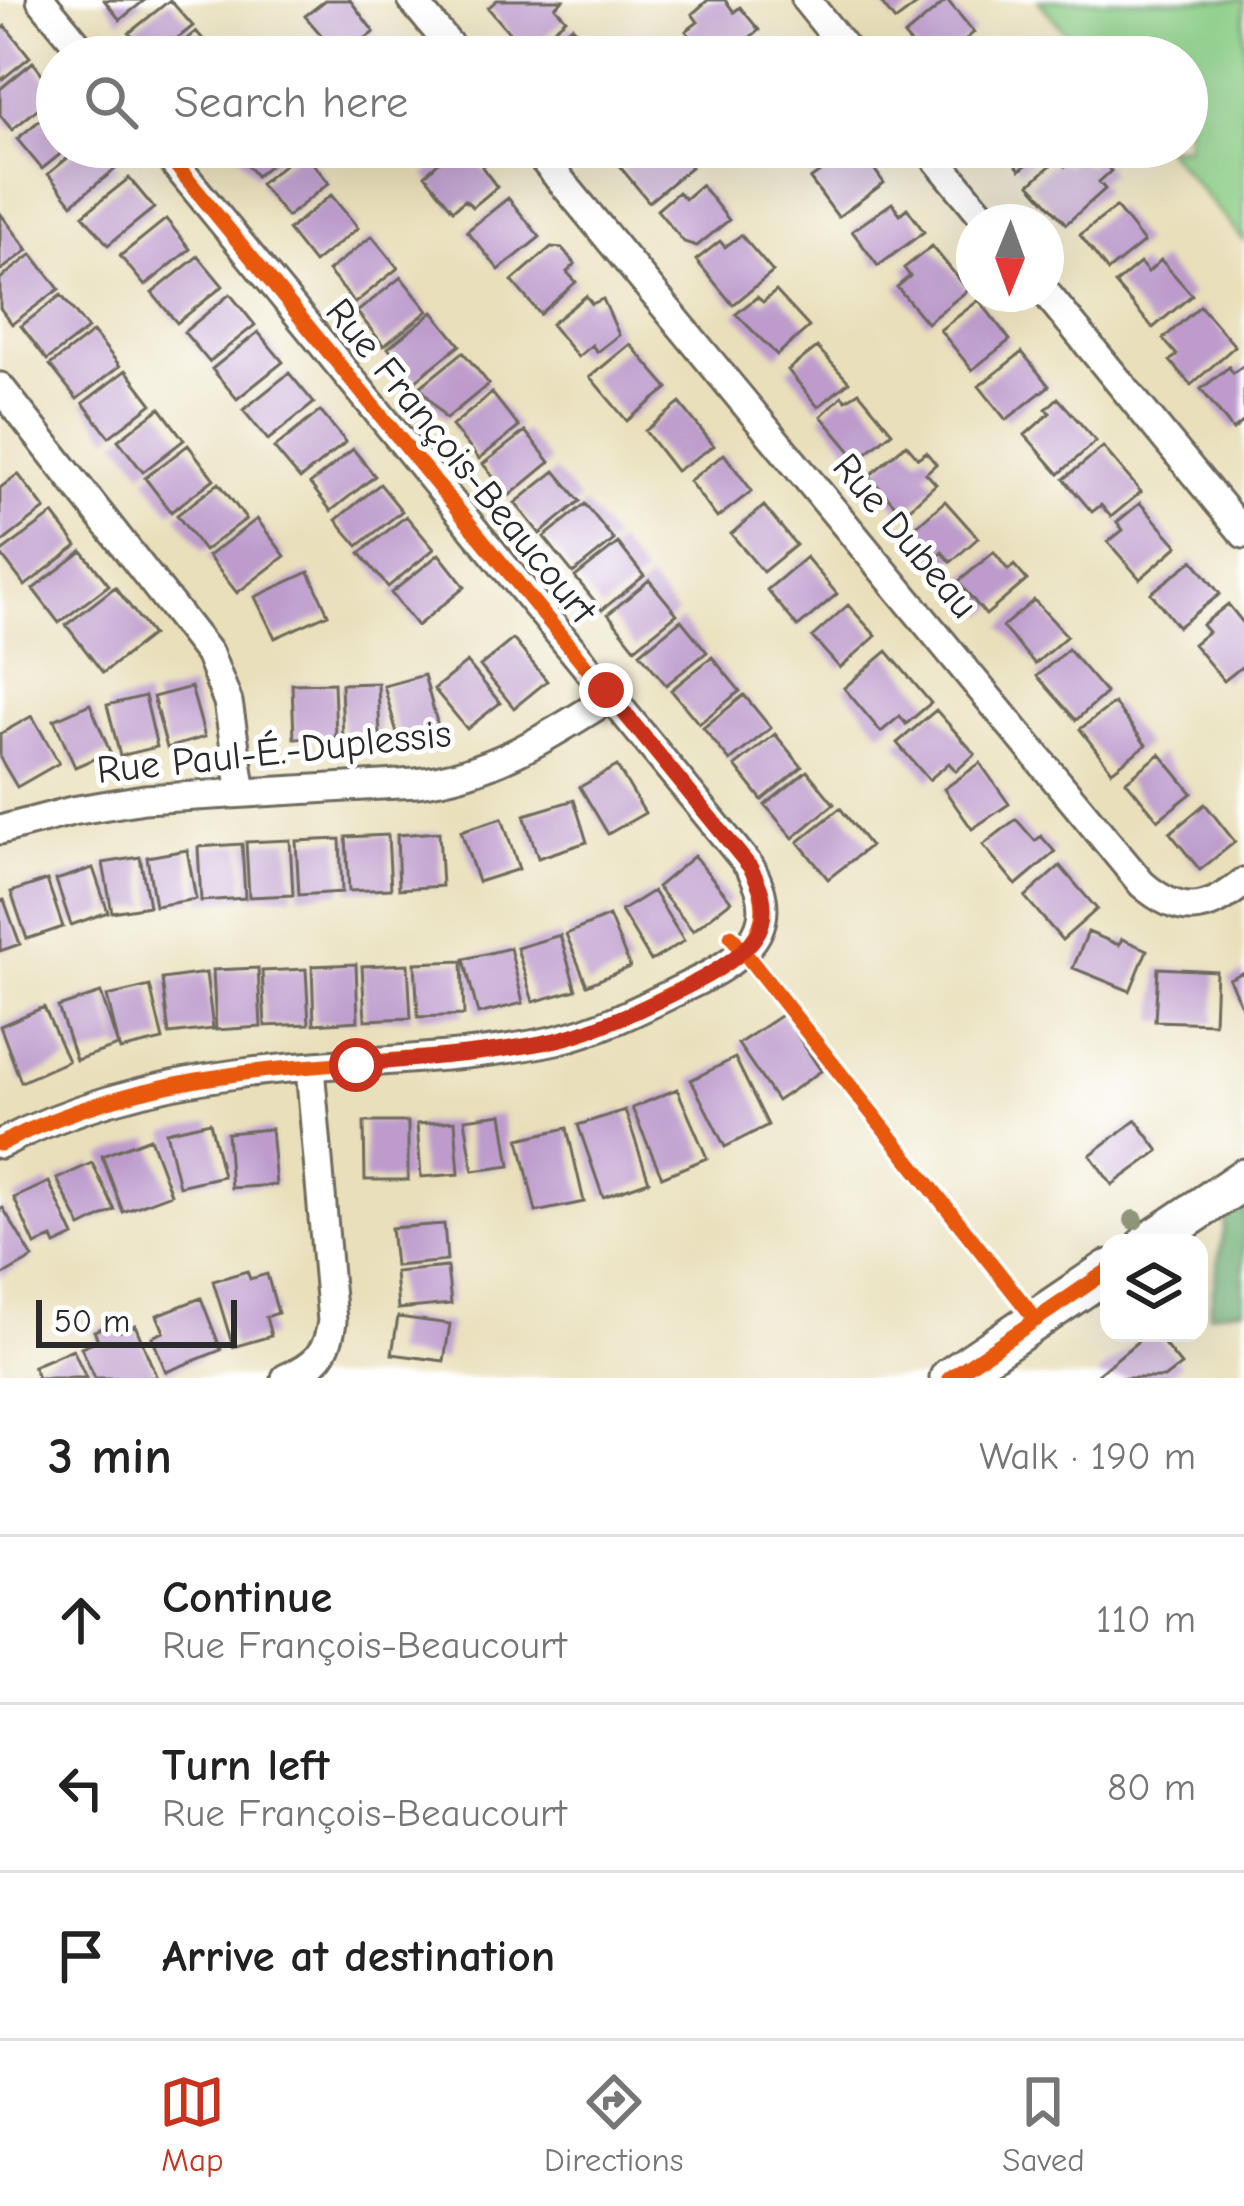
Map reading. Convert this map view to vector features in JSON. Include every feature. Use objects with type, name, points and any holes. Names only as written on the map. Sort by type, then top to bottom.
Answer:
[{"type":"main road","points":[[1162,1234],[1244,1179]]},
{"type":"main road","points":[[950,1378],[1100,1276]]},
{"type":"street","points":[[41,0],[71,36]]},
{"type":"street","points":[[412,0],[442,36]]},
{"type":"street","points":[[806,0],[836,36]]},
{"type":"street","name":"Rue François-Beaucourt","points":[[0,1144],[109,1100],[238,1073],[487,1051],[560,1039],[701,980],[735,958],[757,938],[762,926],[764,901],[750,867],[178,168]]},
{"type":"street","name":"Rue Dubeau","points":[[550,168],[1142,884],[1160,899],[1193,908],[1211,906],[1244,882]]},
{"type":"street","points":[[943,168],[973,204]]},
{"type":"street","points":[[1062,312],[1244,534]]},
{"type":"street","points":[[0,387],[208,654],[228,702],[242,793]]},
{"type":"street","name":"Rue Paul-É.-Duplessis","points":[[0,830],[144,799],[416,783],[467,774],[529,748],[611,697]]},
{"type":"street","points":[[286,1378],[320,1358],[332,1321],[310,1068]]},
{"type":"green space","points":[[1038,0],[1244,0],[1244,241],[1182,168],[1208,168],[1208,36],[1069,36]]},
{"type":"green space","points":[[1244,1201],[1244,1308],[1209,1314],[1227,1213]]},
{"type":"building","points":[[104,0],[145,0],[120,20]]},
{"type":"building","points":[[170,0],[193,26],[180,36],[129,33]]},
{"type":"building","points":[[326,0],[350,0],[374,32],[322,36],[305,16]]},
{"type":"building","points":[[497,0],[563,0],[555,7],[566,19],[545,36],[512,36],[488,8]]},
{"type":"building","points":[[708,0],[725,0],[734,12],[740,7],[759,30],[752,36],[690,36],[686,31],[698,22],[692,14]]},
{"type":"building","points":[[879,0],[923,0],[895,21]]},
{"type":"building","points":[[947,0],[974,32],[970,36],[904,36]]},
{"type":"building","points":[[5,26],[30,57],[0,81],[0,31]]},
{"type":"building","points":[[572,26],[580,36],[559,36]]},
{"type":"building","points":[[33,62],[36,66],[36,110],[12,130],[0,115],[0,89]]},
{"type":"building","points":[[36,123],[36,162],[17,139]]},
{"type":"building","points":[[55,168],[117,168],[72,204],[48,174]]},
{"type":"building","points":[[280,168],[317,168],[329,183],[287,217],[260,184]]},
{"type":"building","points":[[432,168],[483,168],[497,187],[473,207],[465,200],[453,210],[425,175]]},
{"type":"building","points":[[621,168],[690,168],[649,202]]},
{"type":"building","points":[[825,168],[873,168],[884,183],[838,217],[810,179]]},
{"type":"building","points":[[1048,168],[1111,171],[1099,182],[1105,189],[1066,224],[1064,204],[1048,204],[1030,184]]},
{"type":"building","points":[[129,178],[154,208],[108,245],[83,215]]},
{"type":"building","points":[[701,185],[729,220],[697,246],[684,242],[657,210],[678,192],[685,199]]},
{"type":"building","points":[[331,195],[358,228],[314,263],[288,230]]},
{"type":"building","points":[[508,198],[540,237],[499,270],[467,231]]},
{"type":"building","points":[[892,203],[900,214],[907,208],[924,232],[878,266],[852,231]]},
{"type":"building","points":[[1116,207],[1144,242],[1108,271],[1080,235]]},
{"type":"building","points":[[0,213],[28,250],[0,271]]},
{"type":"building","points":[[166,219],[190,249],[145,286],[120,256]]},
{"type":"building","points":[[741,235],[773,272],[733,305],[696,260],[720,241],[725,247]]},
{"type":"building","points":[[372,236],[398,268],[355,303],[328,271]]},
{"type":"building","points":[[932,246],[956,275],[956,300],[927,323],[897,287],[910,276],[904,268]]},
{"type":"building","points":[[551,247],[562,248],[575,264],[567,272],[576,282],[540,314],[512,281]]},
{"type":"building","points":[[32,254],[59,289],[12,324],[0,308],[0,279]]},
{"type":"building","points":[[198,256],[223,286],[177,323],[152,293]]},
{"type":"building","points":[[1161,260],[1192,295],[1153,328],[1115,284],[1140,263],[1148,272]]},
{"type":"building","points":[[401,277],[428,311],[384,346],[357,312]]},
{"type":"building","points":[[776,291],[809,327],[777,355],[736,314],[757,297],[763,302]]},
{"type":"building","points":[[230,294],[255,325],[209,362],[184,332]]},
{"type":"building","points":[[61,295],[88,329],[47,360],[21,326]]},
{"type":"building","points":[[586,296],[592,304],[603,299],[619,335],[597,352],[592,345],[578,357],[551,324]]},
{"type":"building","points":[[1200,306],[1235,346],[1191,385],[1170,361],[1177,355],[1163,339]]},
{"type":"building","points":[[433,312],[460,345],[415,381],[388,348]]},
{"type":"building","points":[[963,312],[988,312],[1010,340],[972,370],[940,330]]},
{"type":"building","points":[[93,332],[120,366],[77,399],[50,365]]},
{"type":"building","points":[[258,332],[283,362],[237,399],[212,369]]},
{"type":"building","points":[[630,344],[668,388],[627,421],[590,377]]},
{"type":"building","points":[[817,347],[849,382],[818,407],[788,370]]},
{"type":"building","points":[[463,352],[489,384],[446,419],[420,387]]},
{"type":"building","points":[[1022,352],[1049,386],[1006,420],[979,386]]},
{"type":"building","points":[[1244,365],[1244,421],[1233,430],[1201,389],[1229,367],[1233,373]]},
{"type":"building","points":[[126,370],[152,404],[109,437],[83,403]]},
{"type":"building","points":[[289,373],[314,403],[268,440],[243,410]]},
{"type":"building","points":[[859,392],[892,432],[858,460],[821,416],[842,396],[846,400]]},
{"type":"building","points":[[492,393],[519,427],[479,459],[452,426]]},
{"type":"building","points":[[1058,398],[1096,441],[1059,474],[1025,435],[1050,413],[1046,409]]},
{"type":"building","points":[[680,403],[714,446],[676,471],[645,431]]},
{"type":"building","points":[[160,408],[184,440],[143,472],[118,440]]},
{"type":"building","points":[[320,411],[346,442],[300,479],[274,448]]},
{"type":"building","points":[[525,431],[550,462],[509,496],[483,464]]},
{"type":"building","points":[[906,444],[918,458],[926,452],[936,464],[926,473],[936,484],[903,514],[869,476]]},
{"type":"building","points":[[188,445],[214,479],[171,512],[145,478]]},
{"type":"building","points":[[1103,447],[1141,492],[1111,517],[1101,505],[1092,512],[1064,479]]},
{"type":"building","points":[[353,449],[375,476],[331,511],[310,484]]},
{"type":"building","points":[[724,454],[752,491],[717,518],[689,481]]},
{"type":"building","points":[[555,471],[580,501],[540,534],[515,503]]},
{"type":"building","points":[[18,474],[45,509],[0,544],[0,488]]},
{"type":"building","points":[[219,483],[246,519],[204,551],[177,515]]},
{"type":"building","points":[[380,484],[402,511],[358,546],[336,520]]},
{"type":"building","points":[[945,501],[978,538],[951,562],[942,552],[935,559],[911,531]]},
{"type":"building","points":[[1140,503],[1178,546],[1140,579],[1108,542],[1123,530],[1117,522]]},
{"type":"building","points":[[585,504],[614,540],[573,573],[544,537]]},
{"type":"building","points":[[764,506],[796,545],[763,572],[731,534]]},
{"type":"building","points":[[53,514],[77,546],[25,586],[0,553]]},
{"type":"building","points":[[406,516],[434,549],[388,587],[360,553]]},
{"type":"building","points":[[257,519],[285,556],[237,593],[208,556]]},
{"type":"building","points":[[618,543],[644,576],[602,610],[575,577]]},
{"type":"building","points":[[82,551],[109,585],[59,623],[33,589]]},
{"type":"building","points":[[994,552],[1008,570],[1014,565],[1027,580],[986,615],[958,582]]},
{"type":"building","points":[[439,554],[465,587],[417,626],[391,593]]},
{"type":"building","points":[[806,557],[837,594],[798,627],[767,590]]},
{"type":"building","points":[[1193,560],[1220,594],[1178,627],[1151,593]]},
{"type":"building","points":[[309,572],[328,614],[275,638],[255,597]]},
{"type":"building","points":[[649,580],[677,614],[635,648],[608,614]]},
{"type":"building","points":[[115,587],[152,635],[103,673],[66,625]]},
{"type":"building","points":[[1034,600],[1067,636],[1035,664],[1002,627]]},
{"type":"building","points":[[1228,604],[1244,624],[1244,665],[1224,681],[1193,644],[1208,632],[1202,625]]},
{"type":"building","points":[[848,605],[876,636],[840,668],[812,637]]},
{"type":"building","points":[[681,620],[707,652],[666,685],[640,653]]},
{"type":"building","points":[[513,639],[547,681],[514,708],[480,666]]},
{"type":"building","points":[[1068,649],[1106,693],[1076,720],[1037,676]]},
{"type":"building","points":[[887,651],[931,703],[906,724],[900,716],[881,732],[844,688]]},
{"type":"building","points":[[712,657],[740,691],[699,724],[671,690]]},
{"type":"building","points":[[467,662],[500,703],[467,729],[434,689]]},
{"type":"building","points":[[424,675],[438,726],[398,737],[384,686]]},
{"type":"building","points":[[334,683],[336,737],[294,738],[292,684]]},
{"type":"building","points":[[378,683],[380,739],[343,740],[341,684]]},
{"type":"building","points":[[191,687],[205,737],[167,748],[153,697]]},
{"type":"building","points":[[744,695],[771,728],[730,761],[703,728]]},
{"type":"building","points":[[145,696],[157,747],[120,756],[107,705]]},
{"type":"building","points":[[1114,703],[1146,745],[1112,771],[1080,729]]},
{"type":"building","points":[[90,704],[110,752],[75,767],[54,720]]},
{"type":"building","points":[[936,710],[975,754],[956,771],[949,763],[929,780],[897,743]]},
{"type":"building","points":[[32,716],[59,763],[17,787],[0,758],[0,734]]},
{"type":"building","points":[[775,734],[802,767],[762,800],[735,766]]},
{"type":"building","points":[[1160,754],[1192,793],[1158,820],[1126,781]]},
{"type":"building","points":[[980,763],[1009,804],[972,829],[944,789]]},
{"type":"building","points":[[617,766],[645,813],[608,834],[580,787]]},
{"type":"building","points":[[807,771],[834,804],[793,838],[765,805]]},
{"type":"building","points":[[574,800],[587,842],[538,858],[524,815]]},
{"type":"building","points":[[1205,804],[1235,842],[1200,870],[1170,833]]},
{"type":"building","points":[[840,808],[870,846],[828,879],[798,842]]},
{"type":"building","points":[[502,818],[519,869],[478,882],[461,831]]},
{"type":"building","points":[[1016,819],[1035,841],[1041,836],[1055,852],[1016,885],[983,845]]},
{"type":"building","points":[[439,832],[442,886],[399,889],[397,835]]},
{"type":"building","points":[[388,835],[391,889],[349,891],[346,837]]},
{"type":"building","points":[[340,839],[342,892],[299,895],[296,841]]},
{"type":"building","points":[[290,840],[293,895],[249,897],[246,842]]},
{"type":"building","points":[[242,844],[245,898],[201,901],[198,847]]},
{"type":"building","points":[[187,850],[196,899],[155,906],[147,857]]},
{"type":"building","points":[[694,856],[731,901],[693,931],[657,887]]},
{"type":"building","points":[[140,857],[149,906],[112,912],[103,863]]},
{"type":"building","points":[[1060,866],[1097,909],[1062,940],[1025,897]]},
{"type":"building","points":[[93,868],[108,912],[71,925],[56,880]]},
{"type":"building","points":[[47,880],[63,927],[27,939],[11,892]]},
{"type":"building","points":[[653,891],[684,941],[651,961],[621,911]]},
{"type":"building","points":[[4,900],[20,944],[0,951],[0,901]]},
{"type":"building","points":[[609,916],[630,967],[587,985],[566,934]]},
{"type":"building","points":[[1088,932],[1147,950],[1130,991],[1073,968]]},
{"type":"building","points":[[560,935],[576,990],[533,1002],[517,948]]},
{"type":"building","points":[[510,948],[523,1003],[478,1014],[464,959]]},
{"type":"building","points":[[462,961],[464,1015],[418,1017],[415,963]]},
{"type":"building","points":[[356,964],[358,1021],[314,1024],[312,966]]},
{"type":"building","points":[[408,964],[411,1018],[365,1020],[362,966]]},
{"type":"building","points":[[258,968],[261,1027],[216,1030],[213,970]]},
{"type":"building","points":[[1158,968],[1216,971],[1214,1023],[1155,1021]]},
{"type":"building","points":[[306,969],[309,1024],[265,1026],[262,971]]},
{"type":"building","points":[[1244,972],[1244,1012],[1229,979]]},
{"type":"building","points":[[206,973],[213,1029],[169,1034],[162,979]]},
{"type":"building","points":[[150,986],[163,1040],[120,1050],[107,996]]},
{"type":"building","points":[[101,993],[118,1046],[76,1060],[58,1007]]},
{"type":"building","points":[[44,1007],[68,1061],[21,1082],[0,1026]]},
{"type":"building","points":[[783,1014],[821,1071],[777,1101],[738,1044]]},
{"type":"building","points":[[735,1058],[768,1125],[725,1147],[691,1080]]},
{"type":"building","points":[[677,1089],[707,1158],[662,1177],[632,1108]]},
{"type":"building","points":[[625,1110],[649,1181],[603,1197],[578,1125]]},
{"type":"building","points":[[502,1114],[510,1166],[473,1171],[465,1119]]},
{"type":"building","points":[[1136,1120],[1159,1151],[1112,1185],[1090,1155]]},
{"type":"building","points":[[455,1121],[459,1174],[421,1177],[417,1124]]},
{"type":"building","points":[[210,1122],[223,1176],[179,1186],[166,1132]]},
{"type":"building","points":[[364,1122],[408,1122],[408,1180],[365,1180]]},
{"type":"building","points":[[567,1128],[584,1202],[536,1212],[519,1139]]},
{"type":"building","points":[[271,1129],[276,1185],[231,1188],[227,1133]]},
{"type":"building","points":[[150,1138],[171,1194],[123,1212],[102,1156]]},
{"type":"building","points":[[92,1163],[115,1210],[81,1227],[57,1179]]},
{"type":"building","points":[[49,1182],[74,1236],[55,1245],[52,1238],[35,1245],[14,1198]]},
{"type":"building","points":[[0,1209],[33,1258],[0,1277]]},
{"type":"building","points":[[444,1224],[447,1261],[395,1266],[391,1228]]},
{"type":"building","points":[[447,1267],[451,1304],[398,1309],[395,1272]]},
{"type":"building","points":[[247,1271],[250,1279],[267,1274],[278,1313],[266,1317],[271,1336],[233,1347],[213,1281]]},
{"type":"building","points":[[201,1298],[221,1350],[166,1372],[152,1337],[164,1332],[157,1315]]},
{"type":"building","points":[[398,1317],[450,1324],[444,1361],[392,1354]]},
{"type":"building","points":[[116,1322],[120,1331],[135,1325],[157,1378],[95,1378],[81,1347],[98,1340],[94,1331]]},
{"type":"building","points":[[1137,1342],[1162,1342],[1181,1365],[1164,1378],[1101,1378],[1098,1374]]},
{"type":"building","points":[[73,1349],[86,1378],[38,1378],[33,1366]]},
{"type":"cycle path","points":[[0,1144],[86,1108],[175,1084],[276,1069],[477,1053],[572,1036],[637,1011],[722,967],[751,942],[760,927],[760,890],[750,867],[178,168]]},
{"type":"cycle path","points":[[731,936],[1036,1320]]},
{"type":"cycle path","points":[[950,1378],[1100,1276]]},
{"type":"route","points":[[356,1065],[560,1039],[701,980],[757,938],[764,901],[750,867],[606,690]]}]
